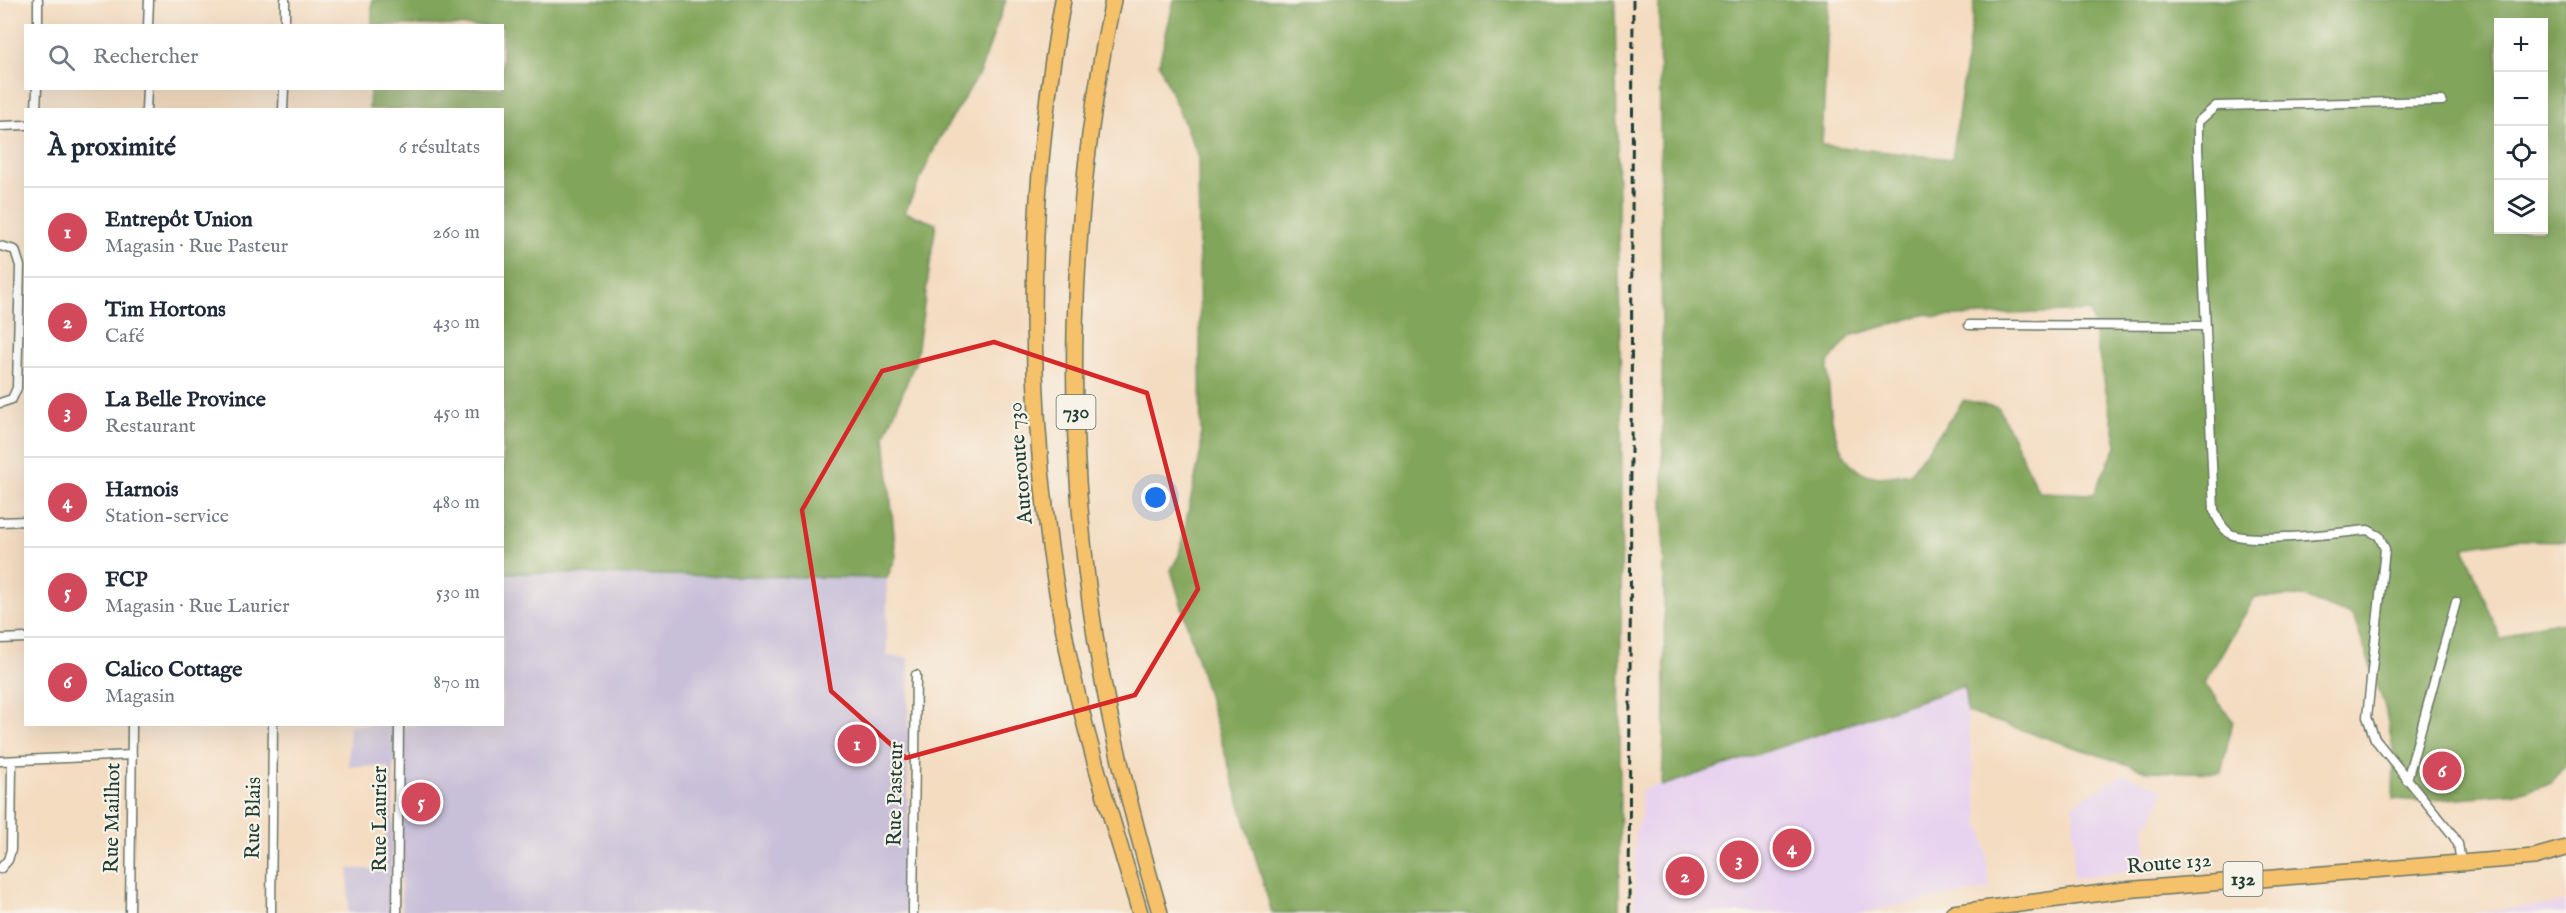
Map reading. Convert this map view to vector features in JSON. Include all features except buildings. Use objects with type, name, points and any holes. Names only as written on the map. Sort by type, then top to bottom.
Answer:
[{"type":"highway","name":"Autoroute 730","points":[[1063,0],[1046,106],[1035,239],[1034,347],[1041,466],[1050,548],[1070,659],[1095,759],[1140,913]]},
{"type":"highway","name":"730","points":[[1113,0],[1093,113],[1080,242],[1076,331],[1078,464],[1086,569],[1100,665],[1127,790],[1160,913]]},
{"type":"highway","name":"Route 132","points":[[2534,857],[2566,848]]},
{"type":"highway","name":"Route 132","points":[[1953,913],[2133,889],[2534,857],[2566,861]]},
{"type":"street","points":[[38,0],[38,24]]},
{"type":"street","points":[[148,0],[148,24]]},
{"type":"street","points":[[285,0],[285,24]]},
{"type":"street","points":[[36,108],[37,90]]},
{"type":"street","points":[[146,108],[147,90]]},
{"type":"street","points":[[283,108],[284,90]]},
{"type":"street","points":[[2442,101],[2216,105],[2198,122],[2214,510],[2218,521],[2230,534],[2254,538],[2368,530],[2379,536],[2385,549],[2367,717],[2375,739],[2452,834],[2458,844],[2461,862]]},
{"type":"street","points":[[0,126],[24,125]]},
{"type":"street","points":[[0,246],[15,250],[20,266],[17,388],[12,399],[0,403]]},
{"type":"street","points":[[1969,325],[2206,326]]},
{"type":"street","points":[[0,522],[24,521]]},
{"type":"street","points":[[2407,780],[2456,602]]},
{"type":"street","points":[[0,639],[24,638]]},
{"type":"street","name":"Rue Pasteur","points":[[913,913],[916,675]]},
{"type":"street","name":"Rue Mailhot","points":[[130,913],[132,726]]},
{"type":"street","name":"Rue Blais","points":[[271,913],[273,726]]},
{"type":"street","name":"Rue Laurier","points":[[397,913],[399,726]]},
{"type":"street","points":[[0,761],[132,755]]},
{"type":"street","points":[[0,869],[8,860],[12,845],[12,760]]},
{"type":"highlighted area","points":[[994,342],[1147,393],[1198,589],[1135,695],[906,758],[831,691],[802,510],[882,371]]},
{"type":"shaded area","points":[[504,573],[887,578],[887,656],[909,658],[906,913],[402,913],[398,776],[404,773],[404,726],[504,726]]},
{"type":"shaded area","points":[[1964,686],[1980,830],[1983,830],[1990,889],[1861,913],[1635,913],[1635,832],[1641,816],[1641,790],[1787,746]]},
{"type":"shaded area","points":[[349,726],[399,726],[399,758],[393,766],[392,913],[348,913],[349,869],[385,869],[389,767],[349,766]]},
{"type":"shaded area","points":[[2123,774],[2164,789],[2153,818],[2144,827],[2147,869],[2073,878],[2074,804]]},
{"type":"shaded area","points":[[2566,903],[2566,913],[2470,913]]},
{"type":"green space","points":[[372,0],[1006,0],[980,72],[938,141],[905,212],[936,224],[916,360],[885,436],[896,557],[887,578],[504,573],[504,108],[369,108],[370,90],[504,90],[504,24],[372,24]]},
{"type":"green space","points":[[1174,0],[1615,0],[1622,473],[1619,913],[1272,913],[1171,570],[1179,555],[1201,450],[1198,156],[1159,64]]},
{"type":"green space","points":[[1659,0],[1829,0],[1822,145],[1952,159],[1975,0],[2566,0],[2566,541],[2510,540],[2464,547],[2501,640],[2541,624],[2566,624],[2566,764],[2551,783],[2518,793],[2423,801],[2393,799],[2394,753],[2385,707],[2353,616],[2302,596],[2255,597],[2204,683],[2233,721],[2221,773],[2147,771],[1967,712],[1964,686],[1662,786],[1665,710]],"holes":[[[2090,311],[2117,445],[2093,494],[2039,492],[1999,408],[1964,400],[1910,473],[1886,477],[1873,476],[1858,470],[1847,459],[1839,445],[1831,411],[1828,363],[1850,336],[1927,314],[1935,317]]]},
{"type":"railway","points":[[1629,913],[1633,0]]},
{"type":"place","name":"Entrepôt Union","points":[[857,744]]},
{"type":"place","name":"Calico Cottage","points":[[2442,771]]},
{"type":"place","name":"FCP","points":[[421,802]]},
{"type":"place","name":"Harnois","points":[[1792,848]]},
{"type":"place","name":"La Belle Province","points":[[1739,860]]},
{"type":"place","name":"Tim Hortons","points":[[1685,876]]}]
